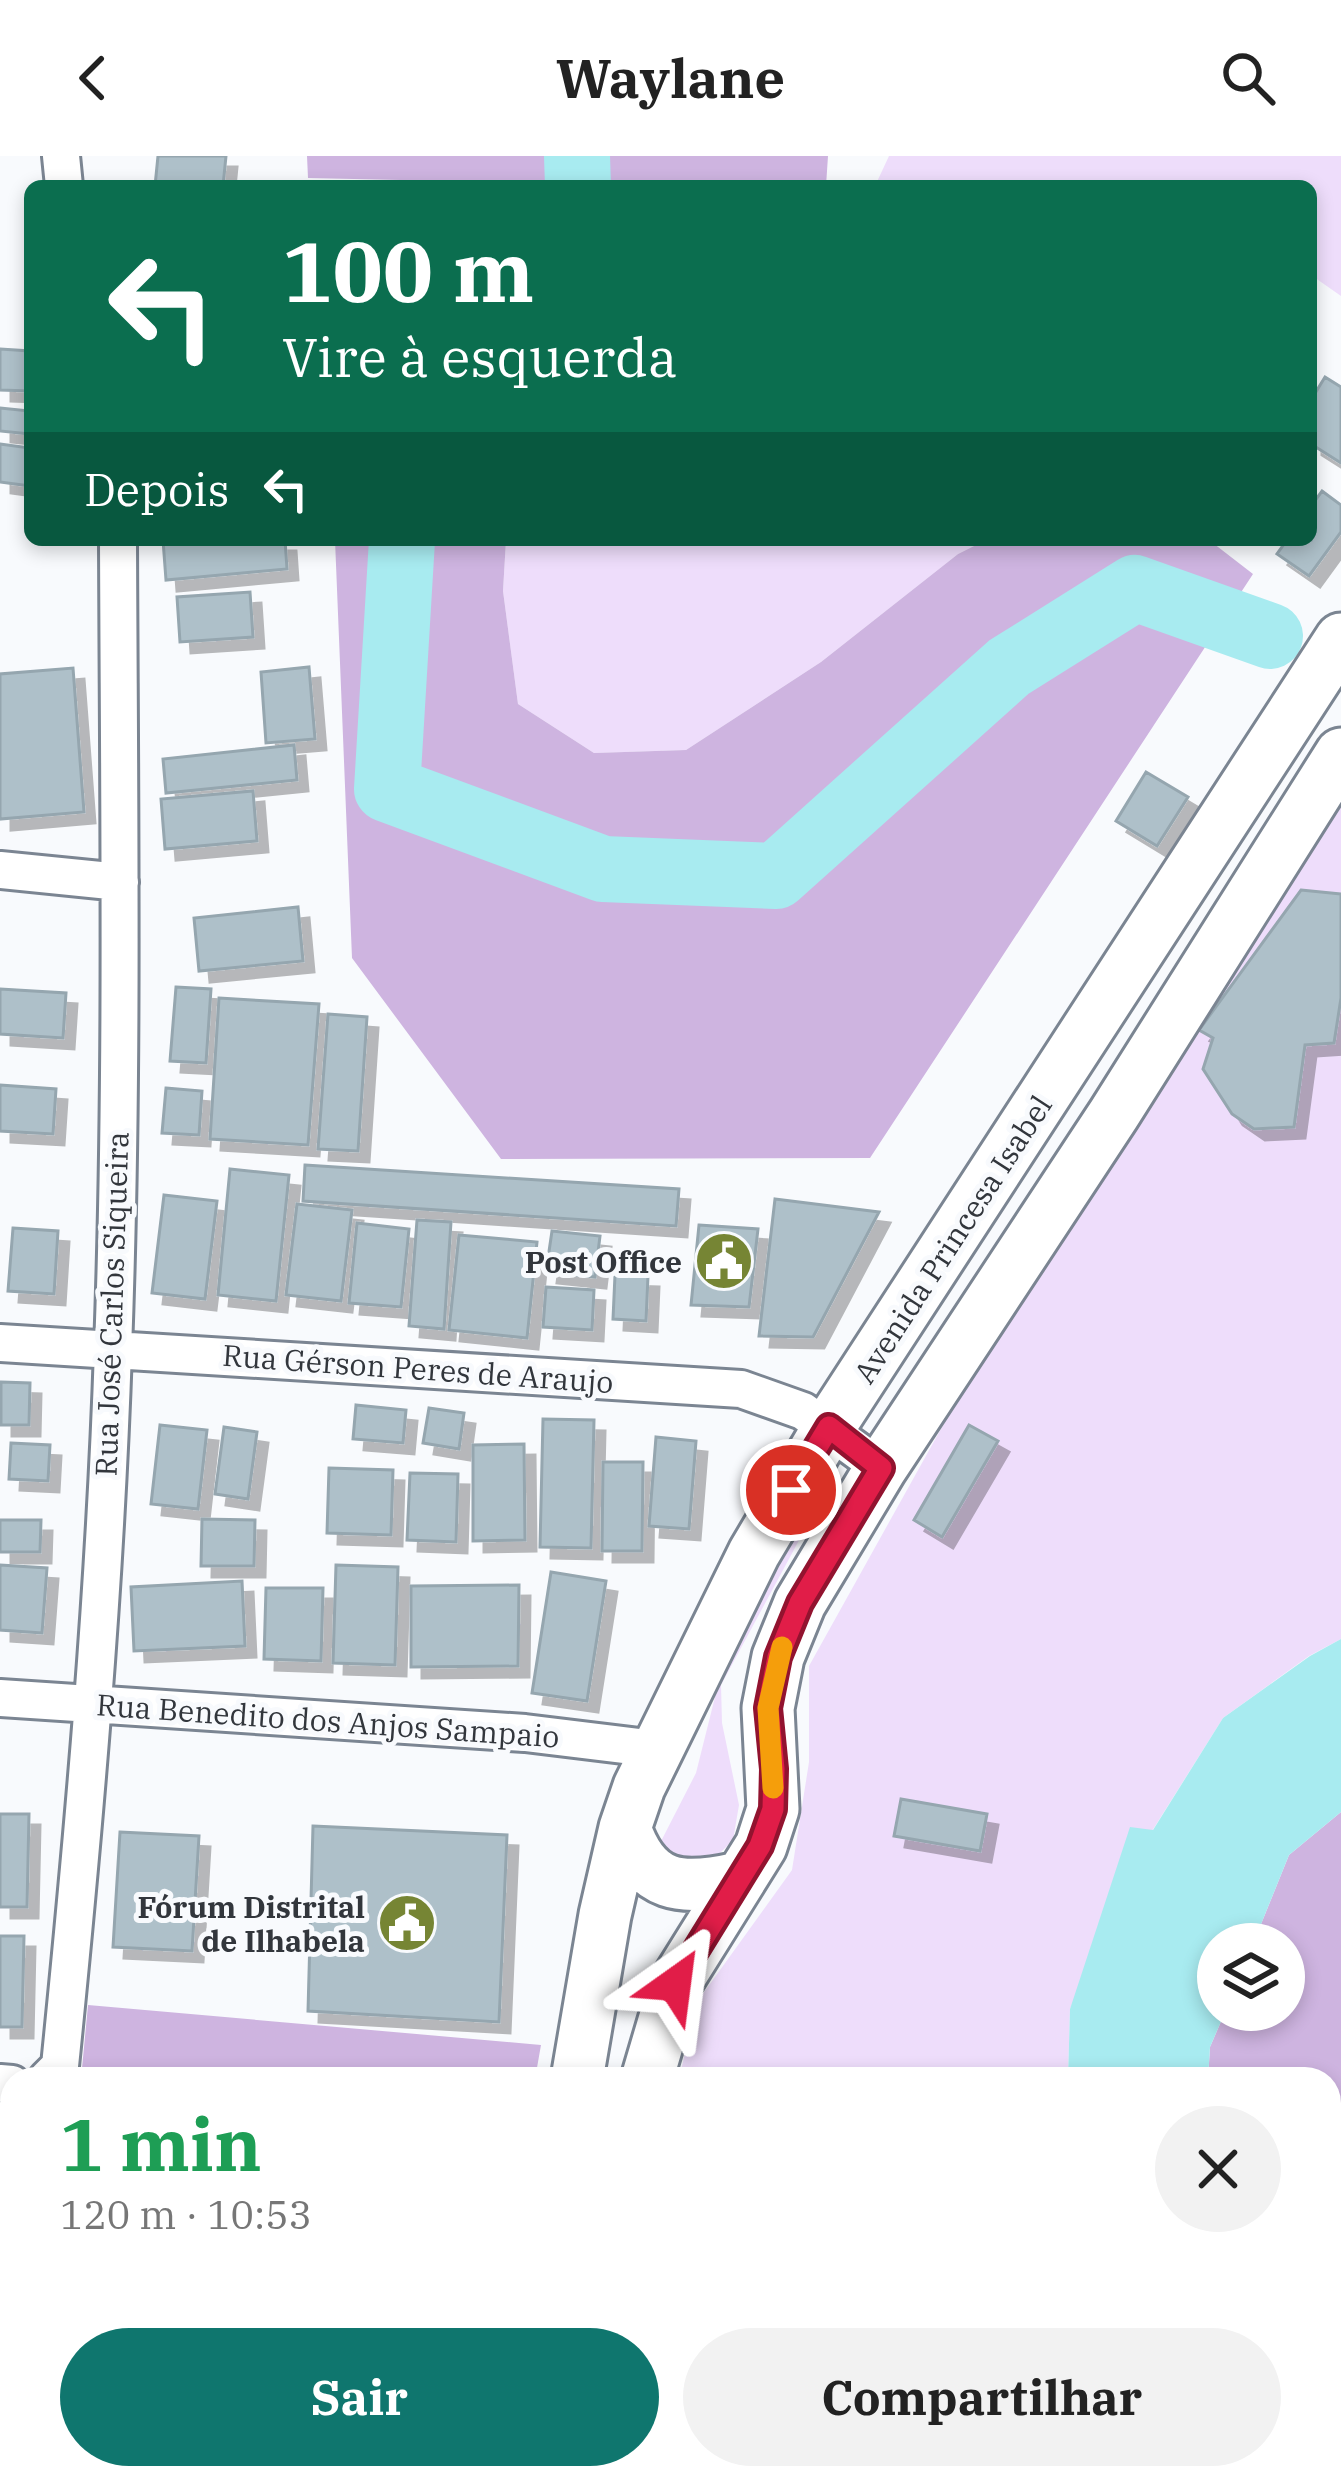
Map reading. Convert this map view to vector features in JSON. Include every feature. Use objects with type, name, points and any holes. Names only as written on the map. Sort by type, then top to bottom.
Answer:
[{"type":"main road","name":"Avenida Princesa Isabel","points":[[579,2067],[625,1828],[656,1749],[754,1553],[829,1427],[1341,639]]},
{"type":"main road","points":[[650,2067],[675,1984],[760,1846],[773,1809],[768,1708],[778,1657],[800,1603],[881,1468],[1114,1114],[1341,754]]},
{"type":"main road","points":[[625,1828],[643,1866],[668,1882],[698,1887],[738,1878]]},
{"type":"street","name":"Rua José Carlos Siqueira","points":[[55,2067],[94,1702],[113,1349],[120,882],[118,546]]},
{"type":"street","points":[[0,870],[120,882]]},
{"type":"street","name":"Rua Gérson Peres de Araujo","points":[[0,1343],[741,1389],[803,1411],[881,1468]]},
{"type":"street","name":"Rua Benedito dos Anjos Sampaio","points":[[0,1698],[525,1733],[656,1749]]},
{"type":"shaded area","points":[[307,156],[828,156],[826,180],[308,178]]},
{"type":"shaded area","points":[[889,156],[1341,156],[1341,296],[1317,279],[1317,180],[878,180]]},
{"type":"shaded area","points":[[335,546],[506,546],[503,591],[518,704],[594,753],[686,750],[821,662],[974,546],[1217,546],[1253,574],[870,1158],[501,1159],[352,958]]},
{"type":"shaded area","points":[[506,546],[974,546],[821,662],[686,750],[594,753],[518,704],[503,591]]},
{"type":"shaded area","points":[[1341,800],[1341,1639],[1309,1656],[1223,1718],[1152,1831],[1070,2009],[1068,2067],[682,2067],[697,2002],[792,1870],[809,1762],[809,1666],[981,1357]]},
{"type":"shaded area","points":[[827,1467],[831,1481],[721,1685],[722,1723],[739,1805],[733,1840],[719,1854],[692,1865],[656,1851],[696,1773],[727,1649]]},
{"type":"shaded area","points":[[1341,1812],[1341,2067],[1209,2067],[1217,2031],[1305,2031],[1305,1923],[1261,1923],[1289,1855]]},
{"type":"shaded area","points":[[88,2005],[541,2045],[537,2067],[82,2067]]},
{"type":"water","points":[[1341,1639],[1341,1812],[1289,1855],[1261,1923],[1197,1923],[1197,2031],[1217,2031],[1209,2067],[1068,2067],[1070,2009],[1130,1827],[1153,1830],[1223,1718]]},
{"type":"building","points":[[158,156],[226,156],[224,180],[156,180]]},
{"type":"building","points":[[0,349],[24,351],[24,391],[0,390]]},
{"type":"building","points":[[1325,377],[1341,387],[1341,463],[1317,448],[1317,390]]},
{"type":"building","points":[[0,408],[24,410],[24,433],[0,431]]},
{"type":"building","points":[[0,444],[24,447],[24,485],[0,482]]},
{"type":"building","points":[[1322,491],[1341,505],[1341,532],[1309,576],[1277,554],[1283,546],[1317,546],[1317,498]]},
{"type":"building","points":[[163,546],[285,546],[287,569],[166,580]]},
{"type":"building","points":[[250,592],[253,637],[180,642],[177,597]]},
{"type":"building","points":[[309,667],[315,739],[266,743],[261,672]]},
{"type":"building","points":[[73,668],[84,812],[0,819],[0,674]]},
{"type":"building","points":[[294,745],[297,780],[166,793],[163,759]]},
{"type":"building","points":[[1146,772],[1188,797],[1157,846],[1116,821]]},
{"type":"building","points":[[253,791],[257,841],[165,849],[161,799]]},
{"type":"building","points":[[1301,890],[1341,894],[1341,998],[1334,1043],[1305,1045],[1294,1127],[1254,1129],[1232,1114],[1203,1069],[1213,1038],[1199,1030]]},
{"type":"building","points":[[298,907],[303,961],[199,971],[194,918]]},
{"type":"building","points":[[176,987],[211,989],[206,1063],[170,1061]]},
{"type":"building","points":[[0,989],[66,993],[63,1038],[0,1034]]},
{"type":"building","points":[[219,998],[319,1004],[308,1145],[210,1139]]},
{"type":"building","points":[[328,1014],[367,1017],[358,1151],[318,1149]]},
{"type":"building","points":[[0,1085],[56,1089],[53,1134],[0,1131]]},
{"type":"building","points":[[166,1088],[202,1091],[199,1135],[162,1133]]},
{"type":"building","points":[[305,1165],[679,1189],[676,1226],[303,1201]]},
{"type":"building","points":[[230,1169],[289,1175],[276,1301],[218,1295]]},
{"type":"building","points":[[164,1195],[217,1201],[205,1299],[152,1293]]},
{"type":"building","points":[[775,1199],[879,1212],[813,1337],[759,1336]]},
{"type":"building","points":[[297,1204],[352,1210],[341,1301],[286,1295]]},
{"type":"building","points":[[417,1220],[451,1222],[444,1329],[409,1326]]},
{"type":"building","points":[[357,1223],[409,1229],[401,1307],[349,1303]]},
{"type":"building","points":[[699,1225],[758,1229],[749,1307],[691,1305]]},
{"type":"building","points":[[13,1228],[58,1231],[54,1294],[8,1291]]},
{"type":"building","points":[[552,1231],[600,1236],[595,1277],[546,1272]]},
{"type":"building","points":[[459,1235],[537,1242],[527,1338],[449,1330]]},
{"type":"building","points":[[615,1275],[648,1276],[646,1321],[613,1319]]},
{"type":"building","points":[[546,1287],[594,1290],[592,1330],[543,1327]]},
{"type":"building","points":[[1,1382],[30,1383],[29,1425],[1,1425]]},
{"type":"building","points":[[356,1405],[406,1410],[403,1443],[353,1439]]},
{"type":"building","points":[[429,1408],[464,1413],[459,1449],[423,1443]]},
{"type":"building","points":[[543,1419],[594,1420],[591,1548],[540,1547]]},
{"type":"building","points":[[160,1425],[207,1430],[198,1509],[151,1504]]},
{"type":"building","points":[[969,1425],[998,1441],[942,1537],[914,1520]]},
{"type":"building","points":[[224,1427],[257,1432],[248,1499],[215,1494]]},
{"type":"building","points":[[656,1437],[696,1441],[689,1529],[649,1526]]},
{"type":"building","points":[[11,1443],[50,1445],[48,1481],[9,1479]]},
{"type":"building","points":[[524,1444],[525,1540],[473,1541],[473,1445]]},
{"type":"building","points":[[603,1462],[643,1462],[642,1551],[602,1551]]},
{"type":"building","points":[[329,1468],[393,1470],[391,1535],[327,1533]]},
{"type":"building","points":[[410,1473],[458,1474],[456,1542],[407,1540]]},
{"type":"building","points":[[202,1519],[255,1520],[254,1566],[201,1566]]},
{"type":"building","points":[[0,1520],[41,1520],[40,1552],[0,1552]]},
{"type":"building","points":[[0,1565],[47,1568],[42,1633],[0,1630]]},
{"type":"building","points":[[336,1565],[398,1567],[395,1665],[333,1663]]},
{"type":"building","points":[[551,1572],[606,1581],[587,1701],[532,1693]]},
{"type":"building","points":[[242,1581],[245,1646],[134,1651],[131,1587]]},
{"type":"building","points":[[519,1585],[518,1666],[411,1667],[411,1586]]},
{"type":"building","points":[[266,1588],[323,1588],[321,1661],[264,1659]]},
{"type":"building","points":[[901,1799],[987,1814],[980,1851],[894,1836]]},
{"type":"building","points":[[0,1814],[29,1814],[27,1907],[0,1907]]},
{"type":"building","name":"Fórum Distrital de Ilhabela","points":[[313,1826],[507,1835],[499,2022],[308,2011]]},
{"type":"building","points":[[120,1832],[199,1836],[192,1951],[113,1947]]},
{"type":"building","points":[[0,1936],[24,1936],[22,2027],[0,2027]]},
{"type":"waterway","points":[[577,156],[578,180]]},
{"type":"waterway","points":[[402,546],[387,789],[603,869],[776,876],[1009,667],[1135,588],[1270,636]]},
{"type":"slow traffic","points":[[773,1788],[768,1708],[782,1647]]},
{"type":"place","name":"Post Office","points":[[724,1261]]},
{"type":"place","name":"Fórum Distrital de Ilhabela","points":[[407,1923]]},
{"type":"route","points":[[675,1984],[760,1846],[773,1809],[768,1708],[778,1657],[800,1603],[881,1468],[829,1427],[791,1490]]}]
